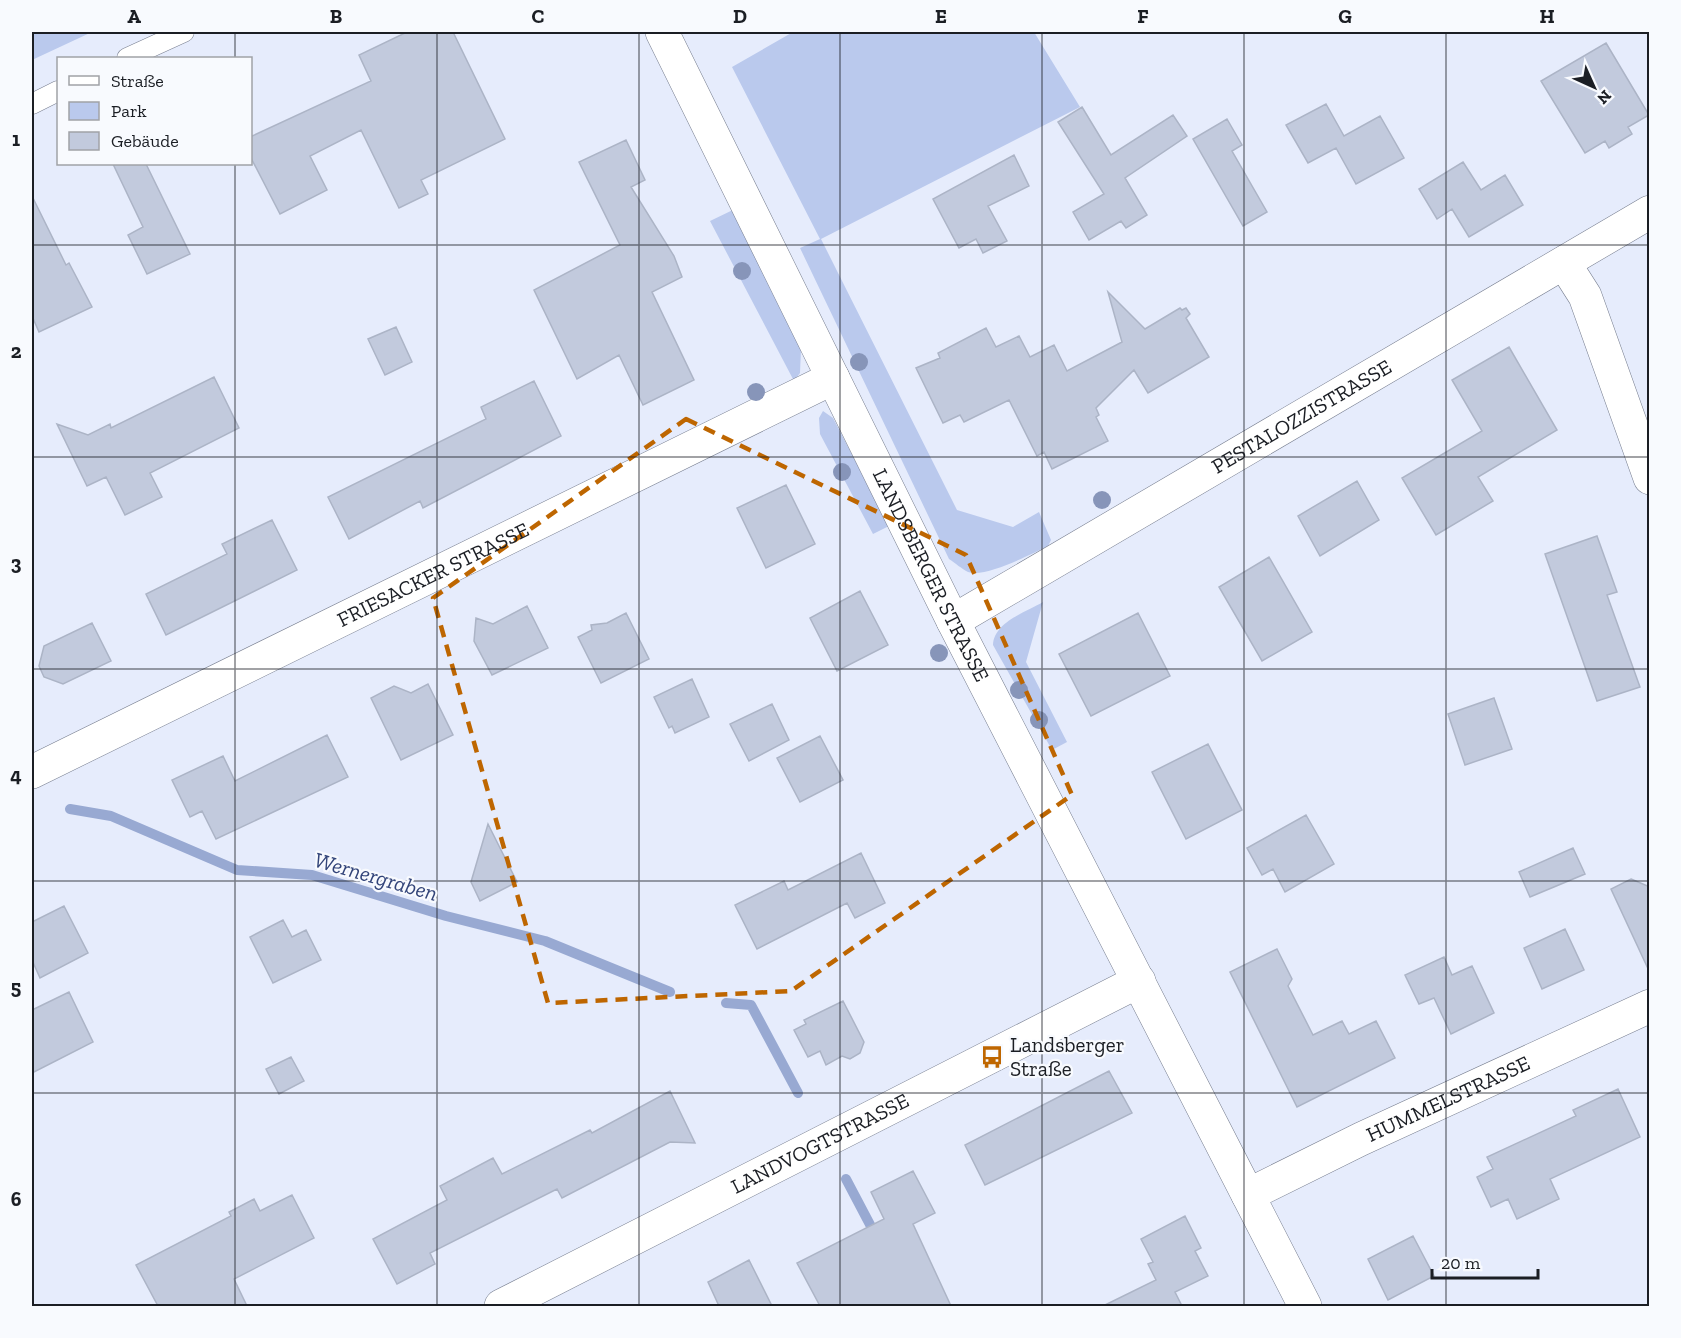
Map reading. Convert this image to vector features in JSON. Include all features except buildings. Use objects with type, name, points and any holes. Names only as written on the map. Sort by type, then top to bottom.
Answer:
[{"type":"street","name":"LANDSBERGER STRASSE","points":[[662,32],[953,621],[1305,1306]]},
{"type":"street","name":"PESTALOZZISTRASSE","points":[[953,621],[1650,212]]},
{"type":"street","points":[[1564,263],[1586,296],[1650,478]]},
{"type":"street","name":"FRIESACKER STRASSE","points":[[32,772],[833,378]]},
{"type":"street","name":"LANDVOGTSTRASSE","points":[[501,1306],[1139,981]]},
{"type":"street","name":"HUMMELSTRASSE","points":[[1248,1195],[1361,1138],[1650,1006]]},
{"type":"lane","points":[[130,57],[184,32]]},
{"type":"lane","points":[[32,104],[57,92]]},
{"type":"highlighted area","points":[[686,419],[966,555],[1072,795],[791,991],[548,1003],[433,598]]},
{"type":"green space","points":[[32,32],[92,32],[32,60]]},
{"type":"green space","points":[[793,32],[1034,32],[1080,107],[821,239],[957,510],[1013,527],[1039,512],[1051,540],[1048,546],[997,569],[986,572],[968,572],[949,559],[800,248],[820,239],[732,67]]},
{"type":"green space","points":[[737,208],[801,349],[800,373],[794,381],[710,221]]},
{"type":"green space","points":[[823,411],[833,418],[889,526],[873,534],[820,434],[819,418]]},
{"type":"green space","points":[[1043,602],[1026,662],[1067,742],[1052,750],[993,645],[999,630],[1005,624]]},
{"type":"waterway","name":"Wernergraben","points":[[70,809],[111,816],[237,870],[312,875],[446,916],[545,941],[670,992]]},
{"type":"waterway","name":"Wernergraben","points":[[726,1003],[751,1005],[798,1093]]},
{"type":"waterway","name":"Wernergraben","points":[[846,1179],[876,1236]]},
{"type":"place","name":"Landsberger Straße","points":[[992,1057]]}]
